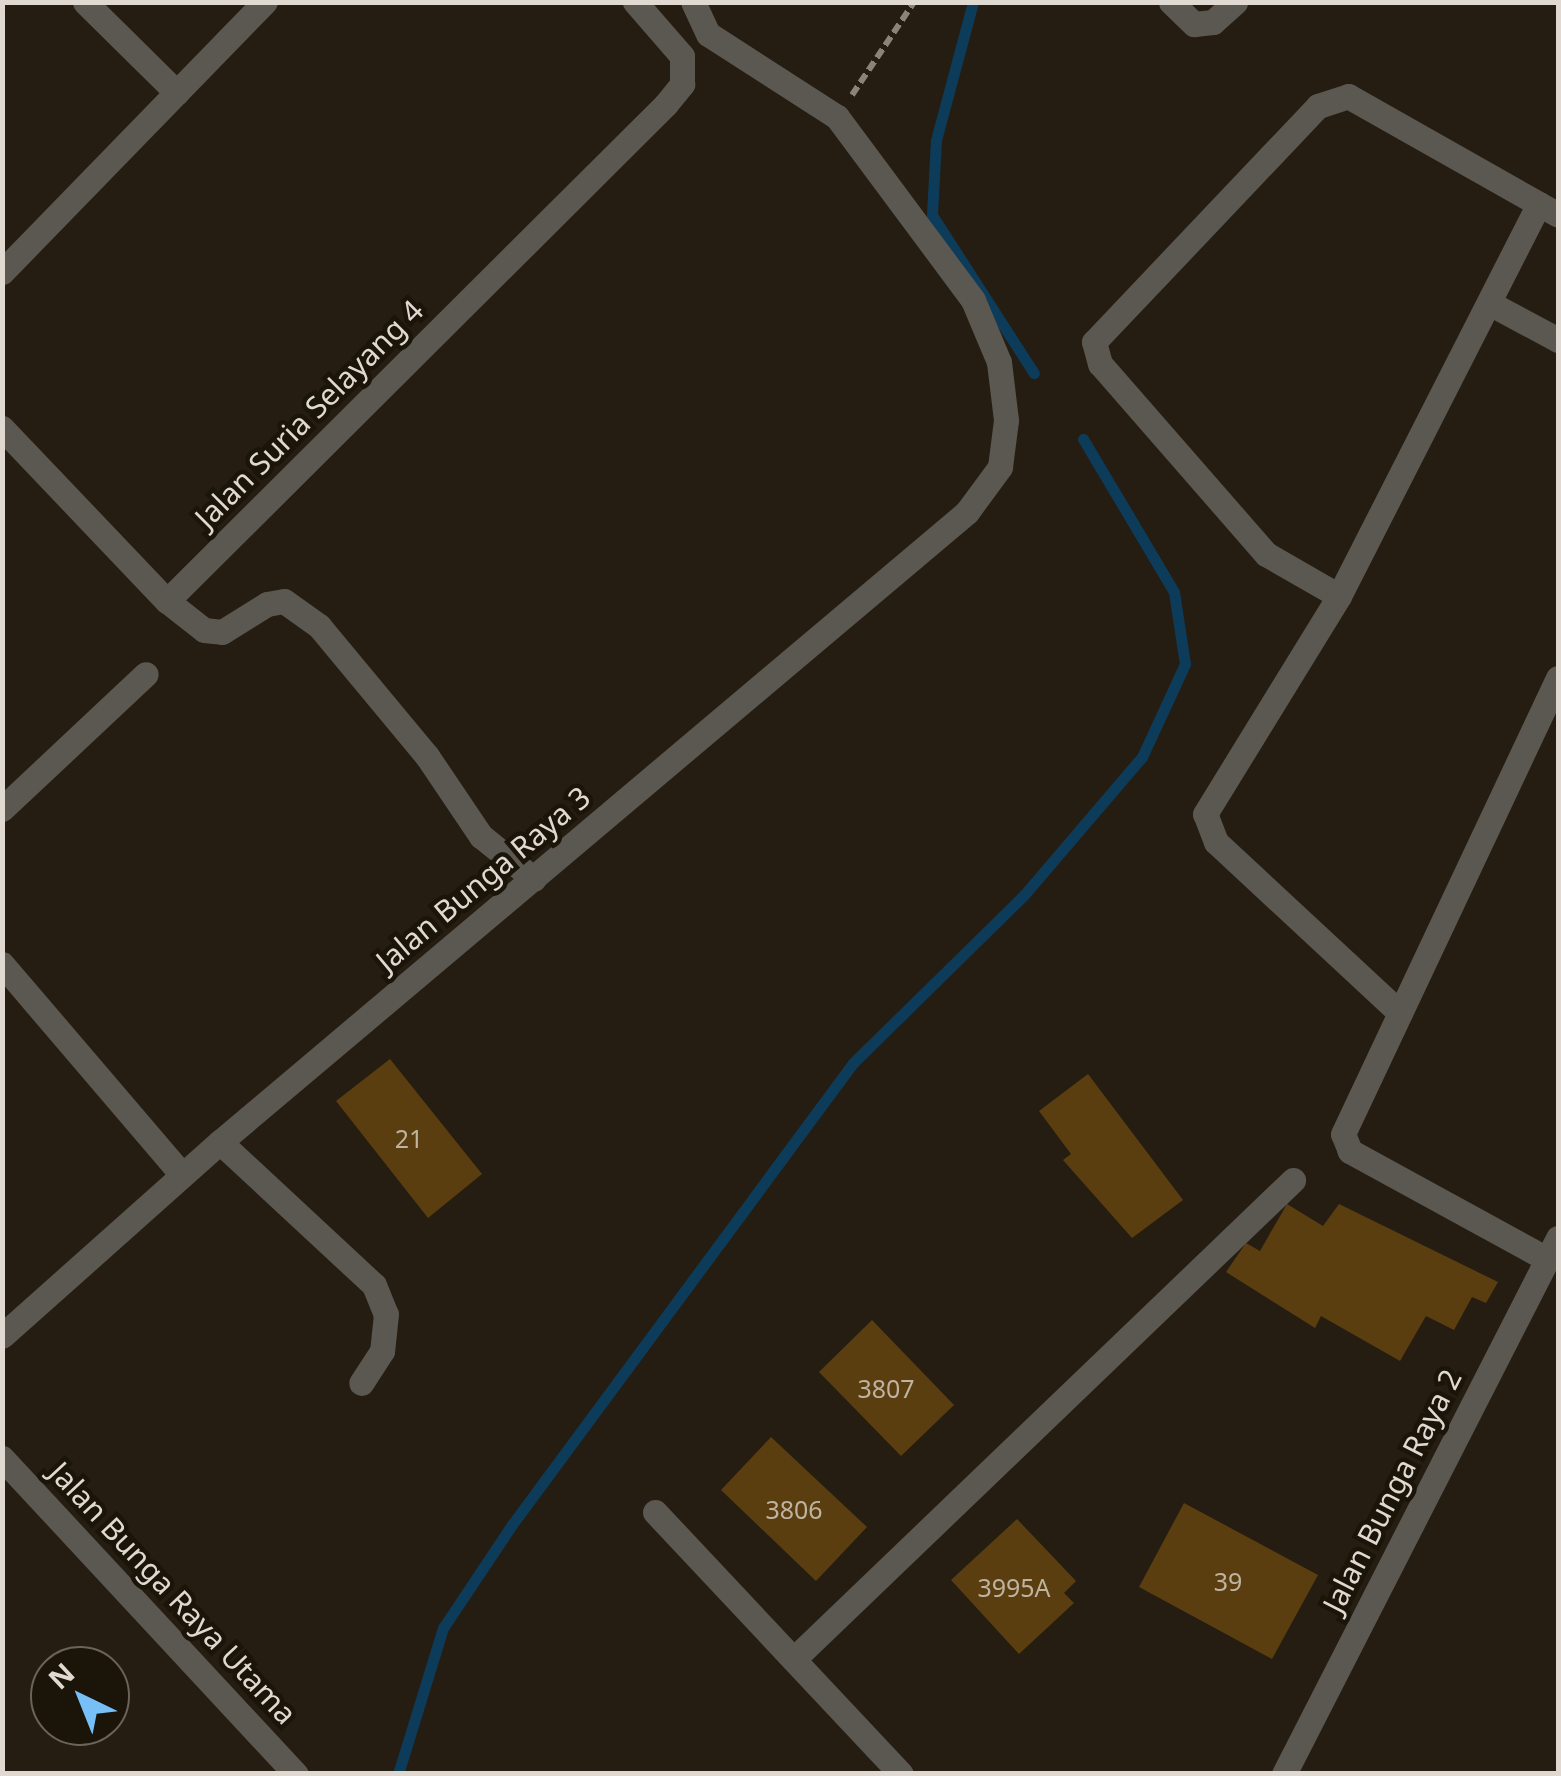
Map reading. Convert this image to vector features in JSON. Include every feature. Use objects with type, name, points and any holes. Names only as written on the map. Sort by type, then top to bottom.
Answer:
[{"type":"street","points":[[85,2],[178,92]]},
{"type":"street","points":[[2,272],[266,2]]},
{"type":"street","name":"Jalan Suria Selayang 4","points":[[167,601],[682,84],[682,56],[635,2]]},
{"type":"street","points":[[693,2],[708,34],[837,116]]},
{"type":"street","points":[[1171,2],[1194,24],[1213,22],[1235,2]]},
{"type":"street","points":[[1338,596],[1266,554],[1100,364],[1094,342],[1318,106],[1348,96],[1549,209],[1491,304],[1338,596],[1205,814],[1216,842],[1400,1012]]},
{"type":"street","name":"Jalan Bunga Raya 3","points":[[2,1336],[220,1142],[967,512],[1000,467],[1006,420],[1000,362],[973,300],[837,116]]},
{"type":"street","points":[[1491,304],[1558,340]]},
{"type":"street","points":[[5,434],[167,601],[204,630],[222,632],[267,604],[284,602],[319,626],[426,756],[482,836],[534,879]]},
{"type":"street","points":[[2,809],[146,674]]},
{"type":"street","points":[[1553,1249],[1350,1151],[1343,1134],[1558,678]]},
{"type":"street","points":[[2,964],[182,1175]]},
{"type":"street","points":[[220,1142],[374,1284],[386,1314],[382,1351],[361,1382]]},
{"type":"street","points":[[796,1657],[1293,1180]]},
{"type":"street","name":"Jalan Bunga Raya 2","points":[[1284,1774],[1553,1249]]},
{"type":"street","name":"Jalan Bunga Raya Utama","points":[[2,1458],[296,1774]]},
{"type":"street","points":[[655,1512],[796,1657],[902,1774]]},
{"type":"path","points":[[837,116],[914,2]]},
{"type":"building","points":[[390,1059],[482,1174],[428,1218],[336,1101]]},
{"type":"building","points":[[1088,1074],[1183,1200],[1132,1238],[1063,1160],[1071,1154],[1039,1111]]},
{"type":"building","points":[[1287,1204],[1323,1226],[1339,1204],[1498,1282],[1486,1303],[1472,1297],[1454,1330],[1426,1316],[1400,1361],[1321,1316],[1315,1328],[1226,1272],[1246,1243],[1260,1251]]},
{"type":"building","points":[[872,1320],[954,1405],[901,1456],[819,1372]]},
{"type":"building","points":[[771,1437],[867,1527],[816,1581],[721,1490]]},
{"type":"building","points":[[1184,1503],[1318,1575],[1272,1659],[1139,1587]]},
{"type":"building","points":[[1017,1519],[1076,1581],[1064,1593],[1074,1603],[1019,1654],[951,1580]]},
{"type":"waterway","points":[[973,2],[936,140],[932,215],[1034,373]]},
{"type":"waterway","points":[[398,1774],[443,1628],[511,1526],[853,1063],[1024,895],[1142,757],[1185,664],[1174,592],[1083,439]]}]
